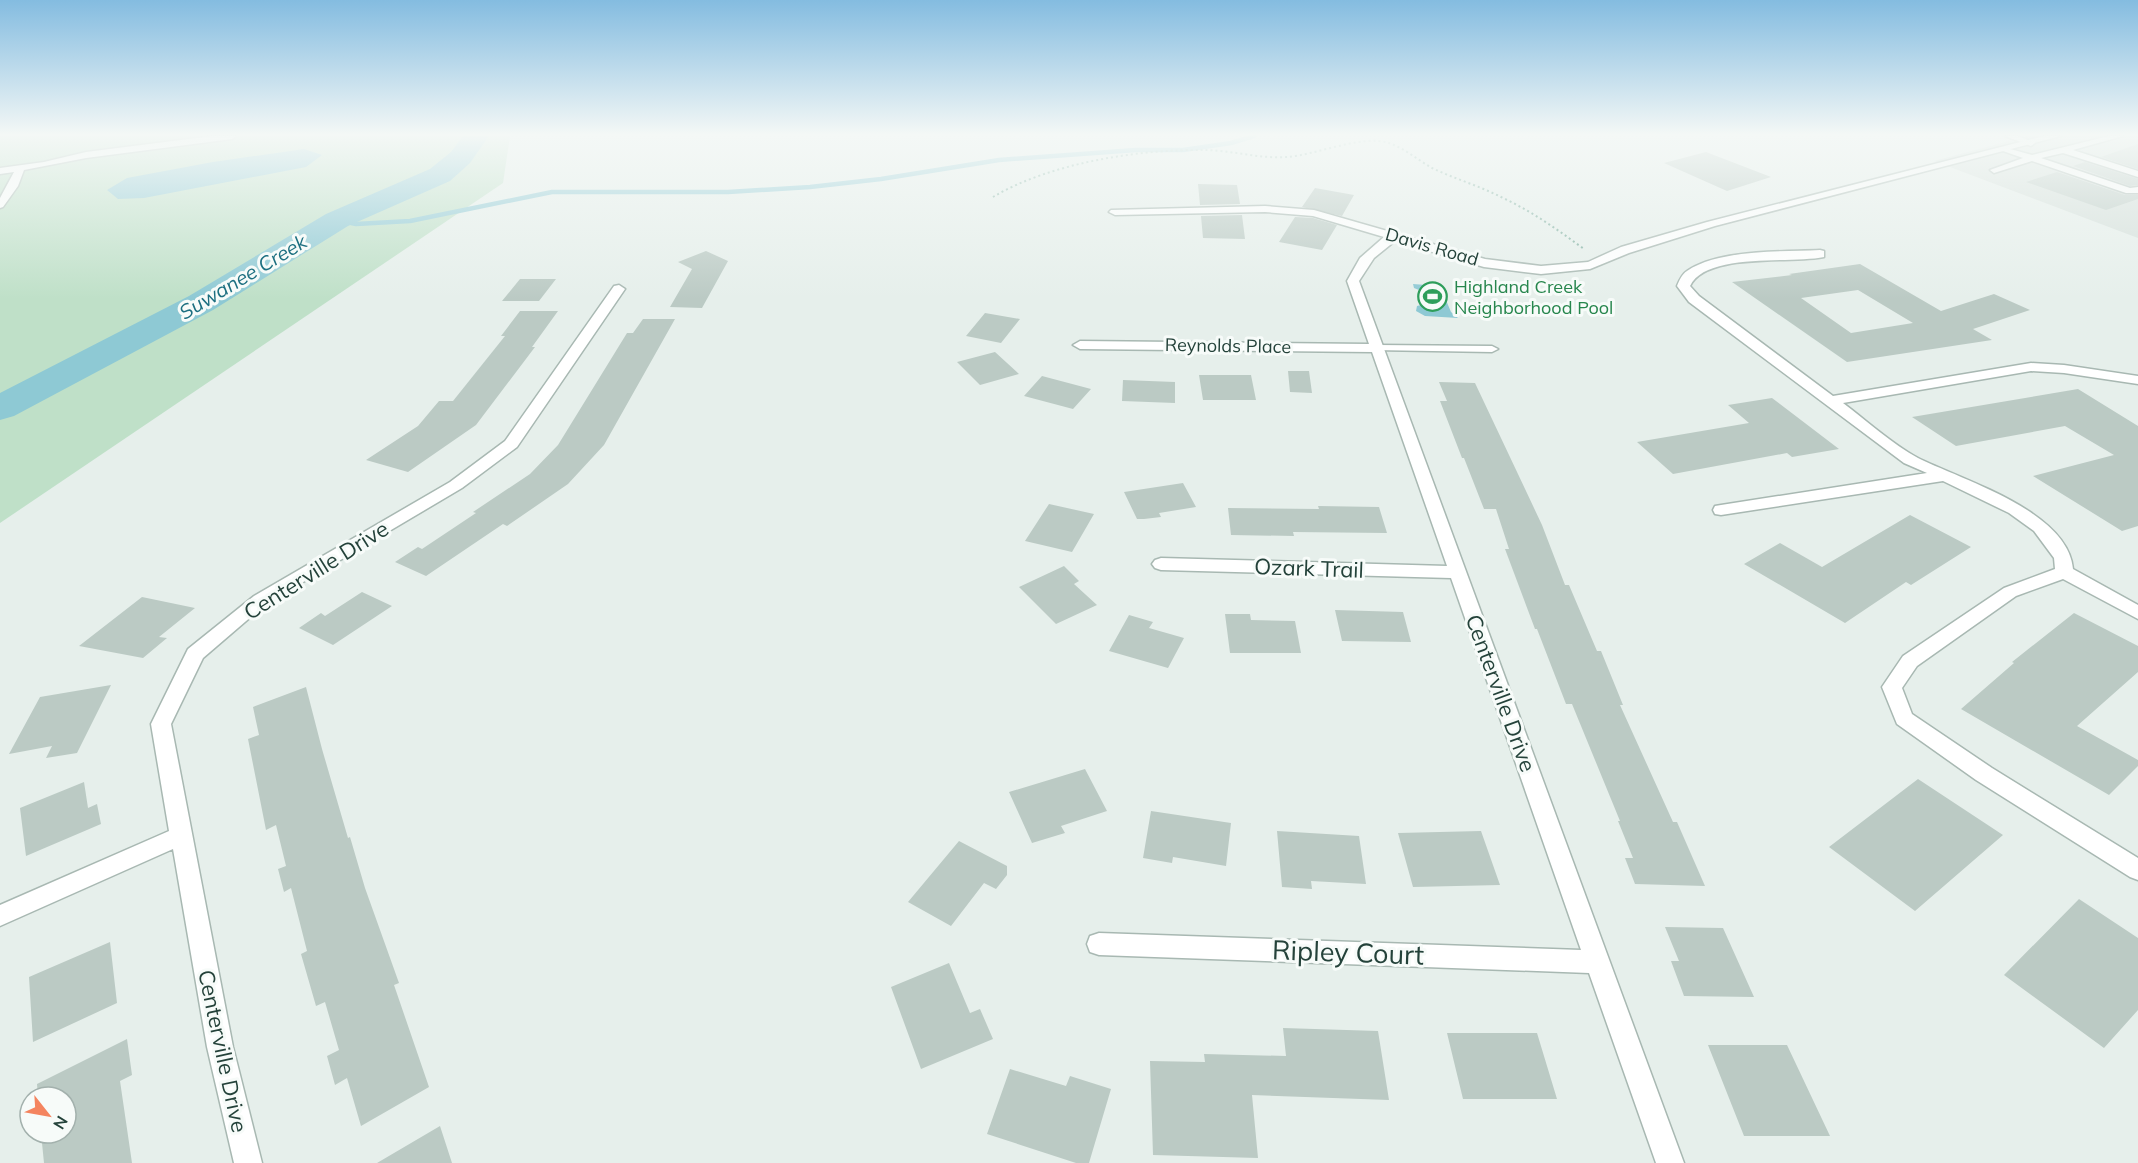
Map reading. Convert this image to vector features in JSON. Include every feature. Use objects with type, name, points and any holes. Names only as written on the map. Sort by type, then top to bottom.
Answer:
[{"type":"street","name":"Davis Road","points":[[1115,212],[1265,209],[1314,213],[1484,263],[1541,270],[1590,265],[1625,249],[1711,224],[1844,190]]},
{"type":"street","name":"Centerville Drive","points":[[1394,236],[1374,249],[1360,265],[1353,281],[1670,1163]]},
{"type":"street","points":[[1820,254],[1726,262],[1705,267],[1689,275],[1683,286],[1694,299],[1910,460],[1990,496],[2040,527],[2063,557],[2064,572]]},
{"type":"street","name":"Centerville Drive","points":[[248,1163],[220,1047],[160,724],[195,654],[260,600],[456,485],[511,444],[619,289]]},
{"type":"street","name":"Reynolds Place","points":[[1080,345],[1377,348]]},
{"type":"street","points":[[1829,401],[2031,367],[2064,369],[2137,382]]},
{"type":"street","points":[[1721,510],[1942,476]]},
{"type":"street","name":"Ozark Trail","points":[[1161,564],[1457,572]]},
{"type":"street","points":[[2138,613],[2064,572],[2010,592],[1946,638],[1910,660],[1892,687],[1905,719],[1984,774],[2138,870]]},
{"type":"street","points":[[0,916],[180,836]]},
{"type":"street","name":"Ripley Court","points":[[1099,944],[1598,962]]},
{"type":"lane","points":[[0,205],[10,190]]},
{"type":"lane","points":[[1377,348],[1492,349]]},
{"type":"path","points":[[993,197],[1006,190]]},
{"type":"path","points":[[1486,190],[1545,220],[1587,251]]},
{"type":"shaded area","points":[[2012,190],[2138,190],[2138,238]]},
{"type":"green space","points":[[0,190],[492,190],[0,523]]},
{"type":"water","points":[[107,190],[184,190],[144,198],[118,199]]},
{"type":"water","name":"Highland Creek Neighborhood Pool","points":[[1413,284],[1440,286],[1451,312],[1458,318],[1425,316],[1416,311],[1417,306],[1425,304],[1419,290],[1414,288]]},
{"type":"building","points":[[1199,190],[1238,190],[1240,204],[1200,205]]},
{"type":"building","points":[[1313,190],[1354,195],[1342,216],[1302,207]]},
{"type":"building","points":[[2050,190],[2111,190],[2125,195],[2138,195],[2138,199],[2106,210]]},
{"type":"building","points":[[1242,215],[1245,239],[1203,238],[1201,216]]},
{"type":"building","points":[[1295,217],[1313,218],[1337,225],[1322,250],[1279,242]]},
{"type":"building","points":[[706,251],[728,261],[702,308],[670,307],[692,269],[678,262]]},
{"type":"building","points":[[1860,264],[1941,311],[1994,294],[2030,310],[1973,329],[1992,340],[1847,362],[1732,282],[1792,275],[1789,274]],"holes":[[[1858,290],[1913,323],[1851,333],[1801,298]]]},
{"type":"building","points":[[520,279],[556,279],[539,301],[502,301]]},
{"type":"building","points":[[520,311],[558,311],[532,347],[535,347],[476,425],[408,472],[366,460],[418,426],[439,401],[453,401],[505,336],[501,336]]},
{"type":"building","points":[[985,313],[1020,319],[1001,343],[966,336]]},
{"type":"building","points":[[643,319],[675,319],[604,445],[568,484],[507,526],[503,524],[426,576],[395,562],[418,547],[422,549],[530,474],[558,445],[627,333],[633,333]]},
{"type":"building","points":[[995,352],[1019,374],[980,385],[957,362]]},
{"type":"building","points":[[1288,371],[1309,371],[1312,393],[1290,392]]},
{"type":"building","points":[[1199,375],[1251,375],[1256,400],[1203,400]]},
{"type":"building","points":[[1042,376],[1091,389],[1073,409],[1024,396]]},
{"type":"building","points":[[1123,380],[1175,382],[1175,403],[1122,401]]},
{"type":"building","points":[[1439,382],[1475,383],[1542,525],[1565,585],[1569,585],[1597,651],[1601,651],[1623,705],[1620,705],[1673,822],[1677,822],[1705,886],[1635,884],[1625,858],[1633,858],[1618,821],[1620,821],[1572,704],[1566,704],[1537,629],[1535,629],[1505,549],[1509,549],[1496,509],[1484,509],[1464,458],[1462,458],[1440,401],[1447,401]]},
{"type":"building","points":[[2078,389],[2138,426],[2138,526],[2122,531],[2033,476],[2114,455],[2065,426],[1956,446],[1912,417]]},
{"type":"building","points":[[1772,398],[1839,449],[1792,457],[1787,453],[1673,474],[1637,442],[1749,423],[1728,405]]},
{"type":"building","points":[[1183,483],[1196,507],[1159,513],[1161,517],[1137,519],[1124,492]]},
{"type":"building","points":[[1049,504],[1094,514],[1072,552],[1025,541]]},
{"type":"building","points":[[1318,506],[1379,507],[1387,533],[1293,532],[1294,536],[1231,535],[1228,508],[1319,509]]},
{"type":"building","points":[[1910,515],[1971,547],[1911,585],[1906,582],[1845,623],[1744,564],[1780,543],[1822,567]]},
{"type":"building","points":[[1064,566],[1079,581],[1074,584],[1097,605],[1056,624],[1019,587]]},
{"type":"building","points":[[362,592],[392,606],[333,645],[299,628],[321,613],[325,616]]},
{"type":"building","points":[[142,597],[195,608],[159,637],[167,638],[143,658],[79,646]]},
{"type":"building","points":[[1335,610],[1403,612],[1411,642],[1342,641]]},
{"type":"building","points":[[2074,613],[2138,646],[2138,672],[2077,726],[2138,760],[2138,766],[2109,795],[1961,709],[2014,663],[2012,662]]},
{"type":"building","points":[[1225,614],[1250,614],[1251,620],[1295,621],[1301,653],[1230,653]]},
{"type":"building","points":[[1129,615],[1153,622],[1149,628],[1184,638],[1168,668],[1109,651]]},
{"type":"building","points":[[111,685],[77,753],[46,758],[52,746],[9,754],[40,697]]},
{"type":"building","points":[[306,687],[348,838],[350,837],[365,888],[399,983],[394,985],[429,1087],[361,1126],[347,1078],[335,1085],[327,1056],[339,1050],[325,1002],[316,1006],[301,954],[307,951],[291,888],[284,892],[278,869],[286,866],[276,825],[266,830],[248,739],[259,735],[253,707]]},
{"type":"building","points":[[1085,769],[1107,811],[1061,826],[1065,833],[1032,843],[1009,792]]},
{"type":"building","points":[[1918,779],[2003,835],[1915,911],[1829,847]]},
{"type":"building","points":[[84,782],[88,808],[97,804],[101,824],[26,856],[20,808]]},
{"type":"building","points":[[1151,811],[1231,823],[1226,866],[1173,857],[1172,863],[1143,858]]},
{"type":"building","points":[[1277,831],[1359,836],[1366,884],[1311,881],[1312,889],[1282,887]]},
{"type":"building","points":[[1481,831],[1500,885],[1413,887],[1398,833]]},
{"type":"building","points":[[959,841],[1007,866],[1007,875],[996,889],[984,883],[951,926],[908,902]]},
{"type":"building","points":[[2079,899],[2138,938],[2138,1010],[2104,1048],[2004,975]]},
{"type":"building","points":[[1665,927],[1723,928],[1754,997],[1684,996],[1671,961],[1679,961]]},
{"type":"building","points":[[110,942],[117,1003],[33,1042],[29,977]]},
{"type":"building","points":[[949,963],[970,1013],[980,1009],[993,1039],[921,1069],[891,987]]},
{"type":"building","points":[[1283,1028],[1378,1031],[1389,1100],[1252,1095],[1258,1158],[1153,1155],[1150,1061],[1205,1062],[1204,1054],[1286,1056]]},
{"type":"building","points":[[1447,1033],[1537,1033],[1557,1099],[1463,1099]]},
{"type":"building","points":[[127,1039],[132,1075],[120,1081],[132,1163],[44,1163],[42,1145],[78,1145],[78,1085],[37,1084]]},
{"type":"building","points":[[1708,1045],[1787,1045],[1830,1136],[1744,1136]]},
{"type":"building","points":[[1010,1069],[1066,1086],[1070,1076],[1111,1089],[1089,1163],[1076,1163],[987,1134]]},
{"type":"building","points":[[440,1126],[452,1163],[377,1163]]},
{"type":"waterway","name":"Suwanee Creek","points":[[0,408],[201,303],[337,220],[405,190]]},
{"type":"waterway","points":[[337,220],[356,224],[410,221],[552,192],[756,190]]},
{"type":"place","name":"Highland Creek Neighborhood Pool","points":[[1433,297]]}]
